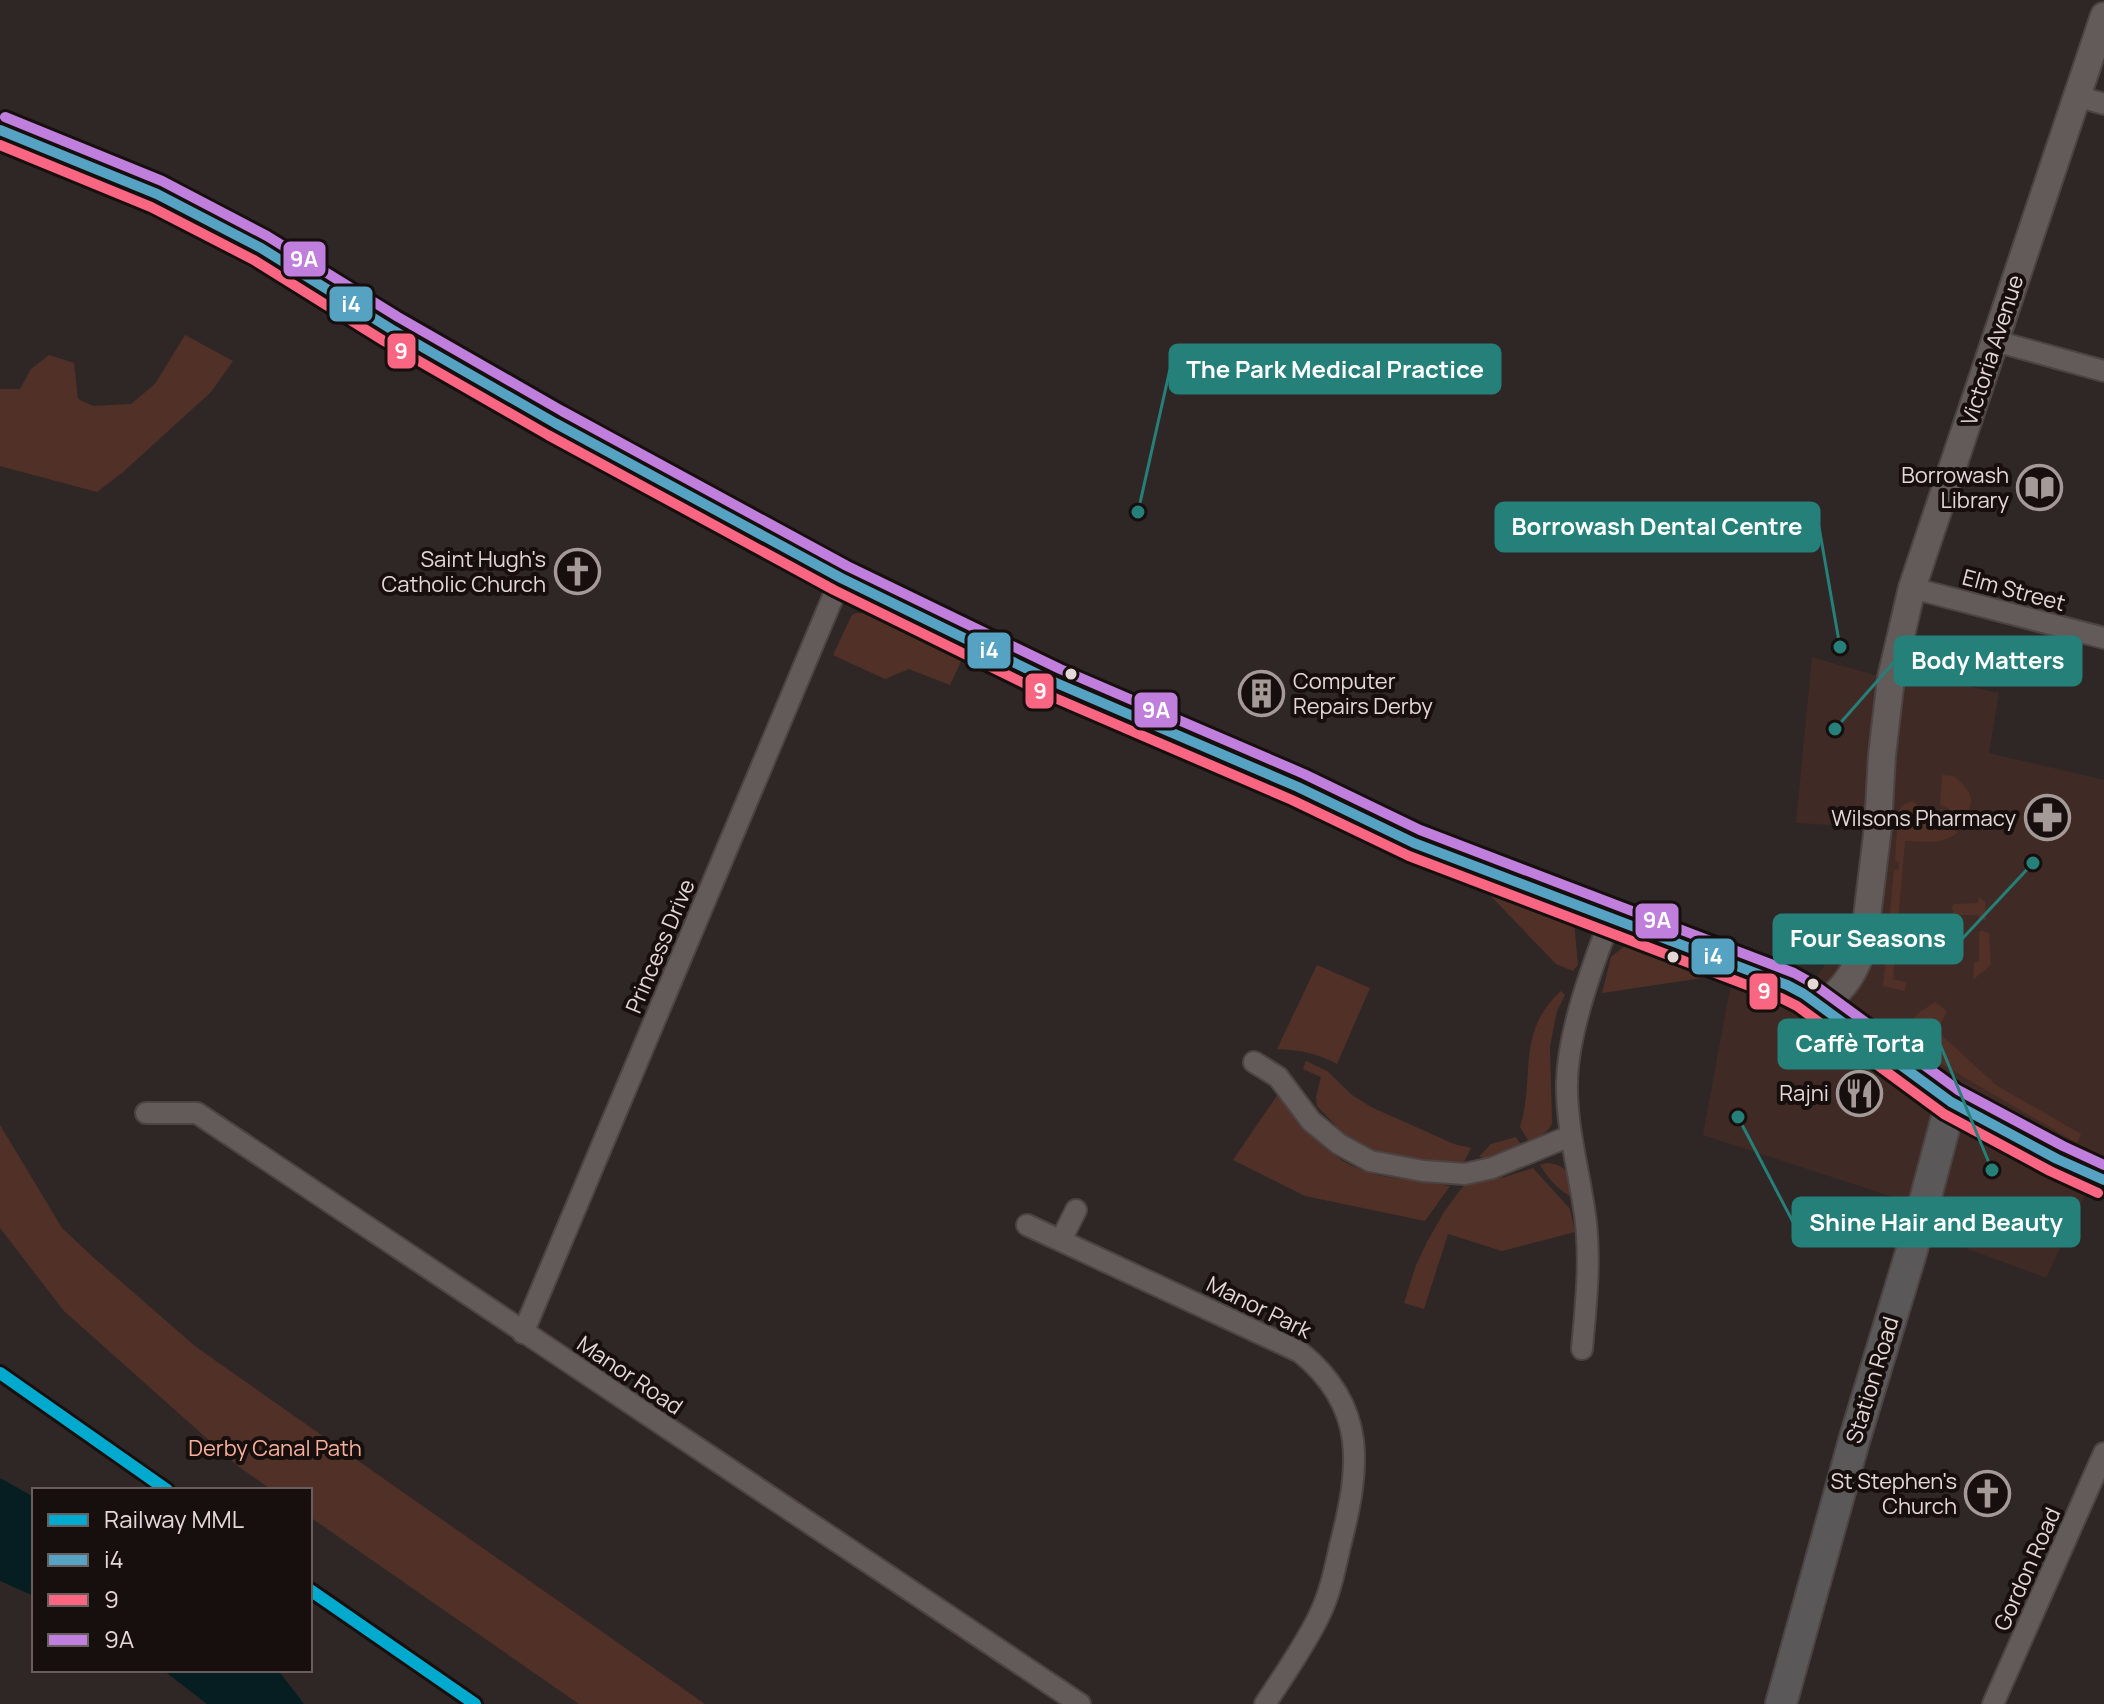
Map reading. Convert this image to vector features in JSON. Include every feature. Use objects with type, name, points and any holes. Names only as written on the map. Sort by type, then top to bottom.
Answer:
[{"type":"main road","points":[[0,130],[157,194],[261,248],[391,329],[555,423],[841,578],[1054,682],[1298,787],[1414,843],[1766,976],[1804,994],[1951,1102],[2057,1159],[2104,1180]]},
{"type":"main road","name":"Station Road","points":[[1781,1704],[1854,1441],[1911,1253],[1951,1102]]},
{"type":"street","name":"Victoria Avenue","points":[[1821,1007],[1848,982],[1861,955],[1878,827],[1891,678],[1912,588],[2104,16]]},
{"type":"street","points":[[2076,96],[2104,104]]},
{"type":"street","points":[[1995,341],[2104,371]]},
{"type":"street","name":"Princess Drive","points":[[523,1333],[841,578]]},
{"type":"street","name":"Elm Street","points":[[1912,588],[2104,638]]},
{"type":"street","points":[[1582,1349],[1587,1298],[1587,1238],[1570,1136],[1567,1077],[1592,968],[1611,917]]},
{"type":"street","points":[[1254,1062],[1278,1077],[1311,1121],[1339,1144],[1370,1161],[1423,1171],[1465,1174],[1492,1168],[1570,1136]]},
{"type":"street","name":"Manor Road","points":[[146,1113],[197,1113],[1080,1704]]},
{"type":"street","points":[[1061,1240],[1076,1210]]},
{"type":"street","name":"Manor Park","points":[[1027,1225],[1300,1352],[1318,1367],[1337,1391],[1352,1428],[1355,1448],[1345,1528],[1328,1597],[1307,1639],[1265,1704]]},
{"type":"street","name":"Gordon Road","points":[[1993,1704],[2104,1453]]},
{"type":"shaded area","points":[[1812,657],[1874,675],[1925,677],[1999,693],[1989,753],[2104,780],[2104,1165],[2100,1164],[2046,1278],[1936,1237],[1908,1202],[1703,1135],[1733,972],[1798,1001],[1857,922],[1866,827],[1796,823]]},
{"type":"green space","points":[[185,335],[233,361],[211,392],[97,492],[0,466],[0,389],[20,389],[31,369],[49,355],[74,363],[78,399],[93,406],[131,404],[155,384]]},
{"type":"green space","points":[[864,613],[963,657],[950,685],[909,669],[885,679],[833,655],[852,615]]},
{"type":"green space","points":[[1942,775],[1954,776],[1968,791],[1971,800],[1966,820],[1940,804]]},
{"type":"green space","points":[[1912,801],[1958,832],[1939,841],[1905,841],[1893,979],[1906,982],[1905,991],[1883,986],[1894,870],[1899,869],[1899,862],[1895,861],[1898,812],[1903,805]]},
{"type":"green space","points":[[1486,885],[1574,921],[1578,965],[1573,971],[1556,964],[1485,890]]},
{"type":"green space","points":[[1979,897],[1985,902],[1986,920],[1979,920],[1978,915],[1953,913],[1954,904],[1978,903]]},
{"type":"green space","points":[[1979,932],[1989,933],[1991,965],[1973,980],[1974,962],[1979,961]]},
{"type":"green space","points":[[1625,946],[1709,977],[1602,993],[1611,957]]},
{"type":"green space","points":[[1317,965],[1370,988],[1337,1064],[1308,1053],[1277,1049]]},
{"type":"green space","points":[[1561,991],[1565,995],[1557,1011],[1550,1046],[1552,1123],[1531,1145],[1520,1127],[1532,1039],[1537,1023]]},
{"type":"green space","points":[[1935,1002],[1947,1011],[1937,1031],[1996,1085],[2081,1134],[2077,1143],[1933,1059],[1915,1045],[1911,1025],[1917,1014]]},
{"type":"green space","points":[[1306,1061],[1327,1071],[1352,1095],[1371,1107],[1454,1144],[1471,1148],[1464,1162],[1397,1158],[1371,1150],[1353,1140],[1317,1106],[1321,1077],[1303,1069]]},
{"type":"green space","points":[[1278,1094],[1320,1144],[1347,1163],[1377,1175],[1450,1186],[1425,1221],[1305,1196],[1233,1160]]},
{"type":"green space","name":"Derby Canal Path","points":[[0,1125],[62,1228],[196,1347],[705,1704],[579,1704],[312,1518],[312,1488],[269,1488],[239,1467],[64,1311],[0,1228]]},
{"type":"green space","points":[[1516,1137],[1521,1145],[1512,1151],[1501,1156],[1479,1157],[1491,1144]]},
{"type":"green space","points":[[1547,1163],[1565,1170],[1575,1199],[1547,1176],[1540,1165]]},
{"type":"green space","points":[[1533,1168],[1570,1209],[1575,1232],[1502,1251],[1448,1234],[1424,1309],[1404,1303],[1427,1242],[1461,1189],[1468,1182],[1505,1177]]},
{"type":"water","points":[[0,1478],[32,1496],[32,1595],[0,1581]]},
{"type":"water","points":[[166,1672],[280,1672],[304,1704],[207,1704]]},
{"type":"rail line","name":"MML","points":[[0,1373],[164,1488]]},
{"type":"rail line","name":"MML","points":[[312,1591],[475,1704]]},
{"type":"transit line","name":"9A","points":[[5,117],[162,181],[267,236],[398,317],[562,411],[847,566],[1060,669],[1304,774],[1420,830],[1794,973],[1958,1090],[2104,1165]]},
{"type":"transit line","name":"i4","points":[[0,130],[157,194],[261,248],[391,329],[555,423],[841,578],[1054,682],[1298,787],[1414,843],[1787,985],[1804,994],[1951,1102],[2057,1159],[2104,1180]]},
{"type":"transit line","name":"9","points":[[0,145],[151,207],[254,260],[384,341],[548,435],[834,590],[1048,695],[1292,800],[1409,856],[1781,998],[1797,1006],[1944,1114],[2098,1193]]},
{"type":"place","name":"Borrowash Library","points":[[2040,488]]},
{"type":"place","name":"The Park Medical Practice","points":[[1138,512]]},
{"type":"place","name":"Saint Hugh's Catholic Church","points":[[577,572]]},
{"type":"place","name":"Borrowash Dental Centre","points":[[1840,647]]},
{"type":"place","name":"Computer Repairs Derby","points":[[1262,694]]},
{"type":"place","name":"Body Matters","points":[[1835,729]]},
{"type":"place","name":"Wilsons Pharmacy","points":[[2047,818]]},
{"type":"place","name":"Four Seasons","points":[[2033,863]]},
{"type":"place","name":"Rajni","points":[[1860,1093]]},
{"type":"place","name":"Shine Hair and Beauty","points":[[1738,1117]]},
{"type":"place","name":"Caffè Torta","points":[[1992,1170]]},
{"type":"place","name":"St Stephen's Church","points":[[1988,1494]]}]
